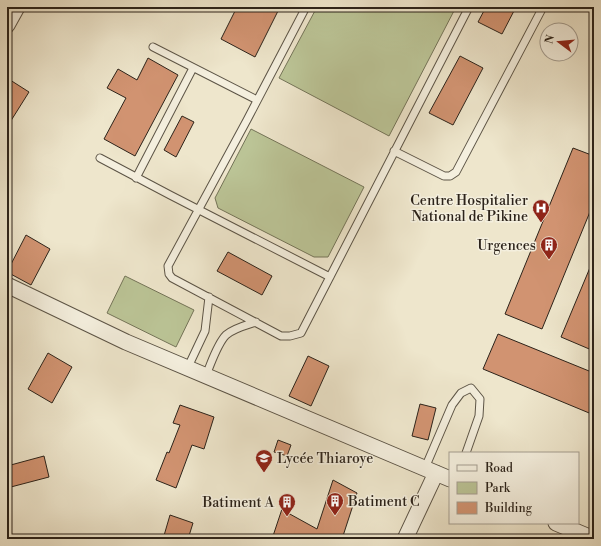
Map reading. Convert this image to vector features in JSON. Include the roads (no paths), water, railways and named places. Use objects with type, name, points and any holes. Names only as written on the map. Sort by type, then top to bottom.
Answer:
[{"type":"street","points":[[7,25],[17,7]]},
{"type":"street","points":[[7,285],[126,342],[437,473],[405,539]]},
{"type":"street","points":[[558,524],[594,539]]},
{"type":"lane","points":[[306,7],[168,266],[169,274],[172,278],[281,336],[290,336],[300,333],[469,7]]},
{"type":"lane","points":[[394,151],[444,176],[450,176],[456,172],[543,7]]},
{"type":"lane","points":[[153,47],[257,100]]},
{"type":"lane","points":[[136,178],[194,68]]},
{"type":"lane","points":[[100,158],[136,178],[330,277]]},
{"type":"lane","points":[[188,367],[205,331],[209,297]]},
{"type":"lane","points":[[206,375],[218,347],[226,335],[256,322]]},
{"type":"lane","points":[[437,473],[452,405],[461,393],[471,388],[480,399],[479,416],[466,452]]},
{"type":"place","name":"Centre Hospitalier National de Pikine","points":[[541,223]]},
{"type":"place","name":"Urgences","points":[[549,260]]},
{"type":"place","name":"Lycée Thiaroye","points":[[264,473]]},
{"type":"place","name":"Batiment C","points":[[335,516]]},
{"type":"place","name":"Batiment A","points":[[287,517]]}]
